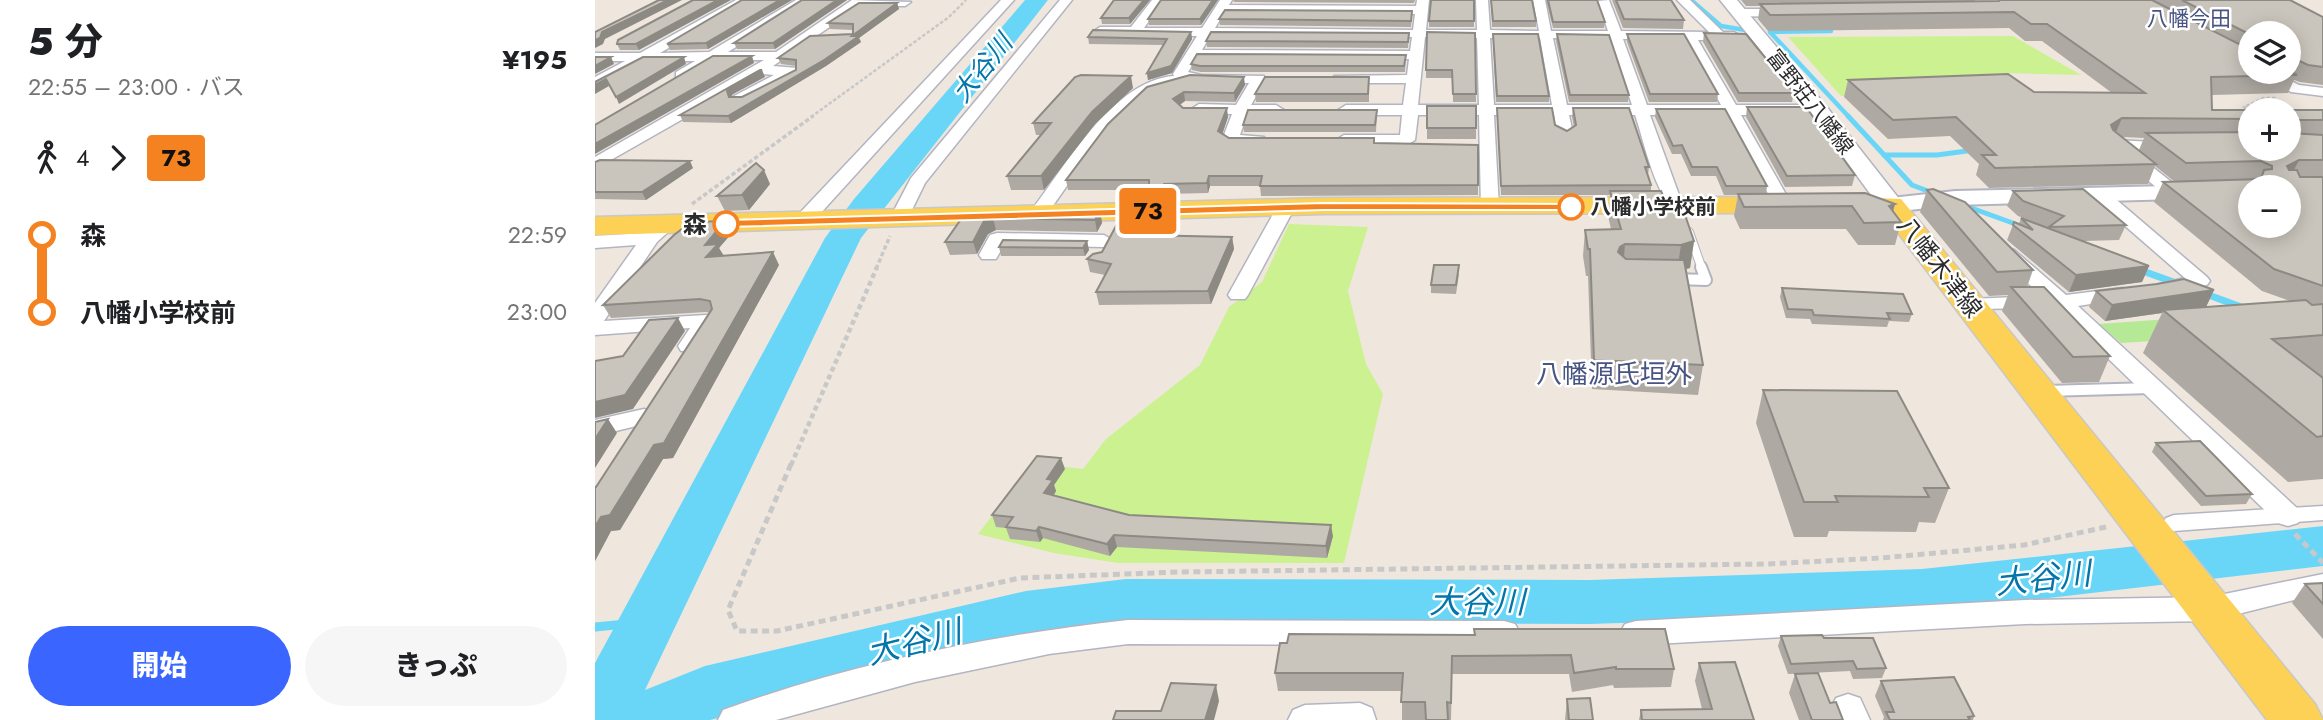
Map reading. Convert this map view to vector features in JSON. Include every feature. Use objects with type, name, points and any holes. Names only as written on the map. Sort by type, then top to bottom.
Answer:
[{"type":"main road","name":"富野荘八幡線","points":[[1733,7],[1818,110],[1914,201]]},
{"type":"main road","name":"八幡木津線","points":[[595,226],[659,232],[809,222],[1286,207],[1806,205],[1914,201],[1970,305],[2039,391],[2153,523],[2205,603],[2297,720]]},
{"type":"street","points":[[595,83],[602,75],[642,57],[745,0]]},
{"type":"street","points":[[669,83],[803,0]]},
{"type":"street","points":[[809,222],[1008,0]]},
{"type":"street","points":[[891,220],[918,182],[1066,0]]},
{"type":"street","points":[[1135,31],[1158,0]]},
{"type":"street","points":[[1482,0],[1487,110],[1480,147],[1490,208]]},
{"type":"street","points":[[1539,0],[1565,133]]},
{"type":"street","points":[[1683,0],[1719,36]]},
{"type":"street","points":[[595,164],[760,70],[859,1],[905,2]]},
{"type":"street","points":[[1604,1],[1671,197],[1681,206]]},
{"type":"street","points":[[1189,77],[1180,74],[1223,5],[1423,5],[1410,110],[1414,144],[1325,140]]},
{"type":"street","points":[[1733,7],[1807,13]]},
{"type":"street","points":[[835,18],[857,17]]},
{"type":"street","points":[[1097,31],[1617,36],[1719,36],[1755,32]]},
{"type":"street","points":[[808,36],[834,36]]},
{"type":"street","points":[[1690,36],[1731,110],[1806,205]]},
{"type":"street","points":[[595,56],[613,47],[611,44]]},
{"type":"street","points":[[1192,54],[1417,55]]},
{"type":"street","points":[[595,56],[779,56]]},
{"type":"street","points":[[640,123],[694,123],[792,71],[760,70]]},
{"type":"street","points":[[1037,215],[1112,120],[1139,92],[1154,85],[1189,77],[1266,79],[1241,110],[1230,140],[1271,140]]},
{"type":"street","points":[[1324,79],[1415,79]]},
{"type":"street","points":[[2286,84],[2296,89],[2323,92]]},
{"type":"street","points":[[1185,109],[1293,110]]},
{"type":"street","points":[[1332,110],[1818,110]]},
{"type":"street","points":[[2173,192],[2114,145],[2181,146]]},
{"type":"street","points":[[1914,201],[2238,190]]},
{"type":"street","points":[[1970,305],[2061,302],[2188,285],[2200,281],[2099,194]]},
{"type":"street","points":[[1914,201],[1966,218]]},
{"type":"street","points":[[1238,295],[1286,207]]},
{"type":"street","points":[[1096,260],[1120,212]]},
{"type":"street","points":[[595,242],[659,232]]},
{"type":"street","points":[[595,319],[659,232]]},
{"type":"street","points":[[989,255],[997,239],[1104,241]]},
{"type":"street","points":[[1995,243],[2061,302],[2284,519]]},
{"type":"street","points":[[595,328],[706,321],[678,364]]},
{"type":"street","points":[[630,439],[658,396]]},
{"type":"street","points":[[595,428],[644,417]]},
{"type":"street","points":[[2153,523],[2284,519],[2323,513]]},
{"type":"street","points":[[1601,633],[1670,633],[2205,603],[2323,585]]},
{"type":"street","points":[[735,720],[775,706],[915,669],[1049,641],[1128,632],[1531,633]]},
{"type":"street","points":[[1305,720],[1360,718],[1359,720]]},
{"type":"lane","points":[[1665,279],[1706,280],[1681,206]]},
{"type":"lane","points":[[2039,391],[2151,388]]},
{"type":"path","points":[[659,232],[785,133],[949,17],[966,0]]},
{"type":"path","points":[[891,220],[728,610],[737,631],[777,631],[1020,578],[1179,572],[1767,564],[1881,558],[2024,545],[2153,523]]},
{"type":"path","points":[[2284,519],[2323,564]]},
{"type":"green space","points":[[2013,36],[2081,75],[2003,73],[2018,87],[1841,96],[1788,37]]},
{"type":"green space","points":[[1289,224],[1368,227],[1348,291],[1366,364],[1383,394],[1344,563],[1118,563],[1054,553],[978,534],[1033,463],[1083,469],[1106,439],[1200,365],[1229,307],[1262,282]]},
{"type":"green space","points":[[2239,314],[2280,333],[2121,343],[2099,324]]},
{"type":"building","points":[[659,0],[668,0],[602,32],[600,38],[595,40],[595,32]]},
{"type":"building","points":[[693,0],[718,0],[636,44],[617,44],[618,40]]},
{"type":"building","points":[[742,0],[780,0],[706,43],[667,44]]},
{"type":"building","points":[[802,0],[837,0],[773,43],[734,43]]},
{"type":"building","points":[[1114,0],[1144,0],[1129,18],[1101,18]]},
{"type":"building","points":[[1161,0],[1213,0],[1200,19],[1148,19]]},
{"type":"building","points":[[1431,0],[1474,0],[1474,21],[1429,21]]},
{"type":"building","points":[[1491,0],[1532,0],[1536,21],[1493,21]]},
{"type":"building","points":[[1548,0],[1597,0],[1605,22],[1553,22]]},
{"type":"building","points":[[1616,0],[1671,0],[1684,20],[1624,19]]},
{"type":"building","points":[[2152,0],[2238,43],[2238,76],[2211,77],[2212,110],[2238,110],[2238,119],[2122,118],[2111,125],[2113,130],[2156,164],[1995,168],[1982,155],[1996,155],[1956,117],[1893,120],[1848,80],[2008,74],[2034,92],[2145,93],[2047,24],[2031,24],[2014,12],[1770,15],[1760,4]]},
{"type":"building","points":[[2182,0],[2290,0],[2323,17],[2323,67],[2301,62],[2301,21],[2238,21],[2238,28]]},
{"type":"building","points":[[859,3],[897,3],[852,36],[859,36],[824,60],[728,116],[680,115],[760,70],[730,87],[727,91],[729,97],[742,97],[796,70],[796,60],[778,58],[810,36],[853,34],[853,24],[828,23]]},
{"type":"building","points":[[1225,10],[1412,11],[1411,21],[1219,19]]},
{"type":"building","points":[[1093,30],[1191,32],[1171,66],[1147,73],[1167,39],[1088,37]]},
{"type":"building","points":[[1211,32],[1409,33],[1408,42],[1206,41]]},
{"type":"building","points":[[1427,32],[1475,33],[1476,94],[1453,94],[1452,70],[1426,70]]},
{"type":"building","points":[[1704,33],[1746,34],[1794,93],[1739,93]]},
{"type":"building","points":[[1493,34],[1538,34],[1549,96],[1497,96]]},
{"type":"building","points":[[1557,34],[1609,35],[1629,95],[1570,95]]},
{"type":"building","points":[[1627,34],[1684,34],[1718,94],[1650,94]]},
{"type":"building","points":[[1197,54],[1406,55],[1404,66],[1200,66],[1191,64]]},
{"type":"building","points":[[713,56],[752,56],[595,144],[595,125]]},
{"type":"building","points":[[595,57],[611,57],[595,66]]},
{"type":"building","points":[[643,57],[684,57],[616,97],[606,79],[595,85],[595,82]]},
{"type":"building","points":[[1190,75],[1244,77],[1234,93],[1184,92],[1173,99],[1183,108],[1227,108],[1218,131],[1229,138],[1374,138],[1374,143],[1478,145],[1478,185],[1260,186],[1262,176],[1209,176],[1207,183],[1164,184],[1162,189],[1149,190],[1149,180],[1066,180],[1108,124],[1147,87]]},
{"type":"building","points":[[1131,76],[1092,112],[1041,176],[1007,176],[1051,123],[1033,123],[1075,77]]},
{"type":"building","points":[[1265,77],[1369,77],[1368,94],[1255,94]]},
{"type":"building","points":[[1427,106],[1476,106],[1476,128],[1427,128]]},
{"type":"building","points":[[1747,107],[1806,107],[1855,175],[1787,176]]},
{"type":"building","points":[[1497,108],[1552,108],[1555,125],[1567,131],[1576,125],[1573,108],[1629,108],[1649,167],[1645,167],[1651,185],[1501,186]]},
{"type":"building","points":[[1656,109],[1725,109],[1767,186],[1726,186],[1717,167],[1692,167],[1682,145],[1673,146]]},
{"type":"building","points":[[1248,110],[1377,110],[1375,125],[1243,125]]},
{"type":"building","points":[[2301,110],[2323,110],[2323,120],[2301,120]]},
{"type":"building","points":[[2238,132],[2238,161],[2261,161],[2186,163],[2146,133]]},
{"type":"building","points":[[2301,134],[2323,135],[2323,160],[2301,160]]},
{"type":"building","points":[[690,161],[642,192],[595,192],[595,162]]},
{"type":"building","points":[[2261,161],[2297,161],[2287,166],[2289,170],[2297,170],[2299,175],[2262,175],[2264,170],[2272,169],[2272,166]]},
{"type":"building","points":[[756,163],[764,170],[742,195],[717,196]]},
{"type":"building","points":[[2301,177],[2323,177],[2323,286],[2274,269],[2163,182],[2238,180],[2238,238],[2301,238]]},
{"type":"building","points":[[1933,189],[1965,202],[2033,270],[1997,272],[1927,190]]},
{"type":"building","points":[[2083,189],[2126,225],[2049,227],[2064,216],[2023,201],[2013,191]]},
{"type":"building","points":[[1610,191],[1661,191],[1671,212],[1684,212],[1694,241],[1681,245],[1625,244],[1618,252],[1626,259],[1684,260],[1703,365],[1594,360],[1590,249],[1585,230],[1621,229]]},
{"type":"building","points":[[1865,193],[1895,204],[1889,206],[1901,222],[1864,223],[1852,206],[1744,207],[1738,194]]},
{"type":"building","points":[[1152,209],[1140,235],[1232,237],[1208,291],[1096,292],[1111,264],[1087,259],[1102,252],[1124,211]]},
{"type":"building","points":[[1100,211],[1095,220],[993,218],[984,221],[973,242],[945,242],[964,215]]},
{"type":"building","points":[[2021,218],[2149,266],[2076,275],[2013,225],[2014,222],[2033,230]]},
{"type":"building","points":[[725,221],[705,245],[718,244],[706,257],[773,252],[664,443],[654,445],[610,515],[601,517],[595,527],[595,487],[712,309],[710,301],[700,299],[603,305],[674,235],[691,222]]},
{"type":"building","points":[[1003,240],[1087,241],[1083,248],[999,247]]},
{"type":"building","points":[[1434,265],[1459,265],[1456,285],[1431,285]]},
{"type":"building","points":[[2184,279],[2214,290],[2112,305],[2096,291],[2157,284]]},
{"type":"building","points":[[2011,287],[2044,287],[2110,356],[2073,357]]},
{"type":"building","points":[[1782,288],[1903,294],[1912,314],[1887,313],[1890,319],[1814,315],[1812,310],[1788,309]]},
{"type":"building","points":[[2306,300],[2312,305],[2323,304],[2323,335],[2272,339],[2323,378],[2323,436],[2317,437],[2163,310]]},
{"type":"building","points":[[678,318],[625,395],[595,402],[595,361],[623,356],[649,320]]},
{"type":"building","points":[[1763,390],[1897,391],[1949,488],[1924,488],[1929,497],[1835,496],[1838,502],[1804,502]]},
{"type":"building","points":[[608,419],[595,439],[595,422]]},
{"type":"building","points":[[2200,441],[2252,494],[2206,496],[2156,443]]},
{"type":"building","points":[[1037,456],[1061,458],[1047,479],[1053,480],[1044,493],[1129,515],[1331,525],[1326,546],[1114,535],[1107,544],[1039,527],[1036,531],[1006,527],[1013,517],[992,515]]},
{"type":"building","points":[[2323,583],[2323,604],[2305,584]]},
{"type":"building","points":[[1474,629],[1665,629],[1674,669],[1616,667],[1574,673],[1571,655],[1452,656],[1451,703],[1447,702],[1448,720],[1426,720],[1425,702],[1401,702],[1403,673],[1275,673],[1280,643],[1287,643],[1289,634],[1475,635]]},
{"type":"building","points":[[1822,635],[1824,638],[1873,638],[1886,668],[1857,669],[1853,661],[1791,664],[1781,636]]},
{"type":"building","points":[[1735,662],[1754,720],[1642,720],[1641,710],[1712,709],[1699,663]]},
{"type":"building","points":[[1818,673],[1830,703],[1836,702],[1843,720],[1812,720],[1795,674]]},
{"type":"building","points":[[1954,677],[1974,716],[1968,717],[1970,720],[1890,720],[1886,712],[1894,712],[1881,681]]},
{"type":"building","points":[[1171,683],[1216,685],[1205,720],[1113,720],[1116,711],[1161,711]]},
{"type":"building","points":[[1590,698],[1593,720],[1569,720],[1567,699]]},
{"type":"waterway","name":"大谷川","points":[[598,720],[843,238],[866,206],[1037,0]]},
{"type":"waterway","points":[[1691,0],[1721,26],[1751,31]]},
{"type":"waterway","points":[[1825,25],[1831,31],[1770,32],[1849,117]]},
{"type":"waterway","points":[[1848,116],[1884,155]]},
{"type":"waterway","points":[[1884,155],[1937,155],[1974,150]]},
{"type":"waterway","points":[[1884,155],[1912,185],[1933,193]]},
{"type":"waterway","points":[[1963,205],[2021,226]]},
{"type":"waterway","points":[[2137,269],[2179,284]]},
{"type":"waterway","points":[[2203,293],[2244,308]]},
{"type":"waterway","name":"大谷川","points":[[645,720],[705,693],[1026,614],[1126,601],[1590,602],[1922,591],[2323,546]]},
{"type":"waterway","points":[[595,627],[646,622]]},
{"type":"bus line","name":"73","points":[[726,224],[1324,206],[1571,207]]},
{"type":"place","name":"八幡小学校前","points":[[1571,207]]},
{"type":"place","name":"森","points":[[726,224]]},
{"type":"district","name":"八幡今田","points":[[2189,19]]},
{"type":"district","name":"八幡源氏垣外","points":[[1614,374]]}]
